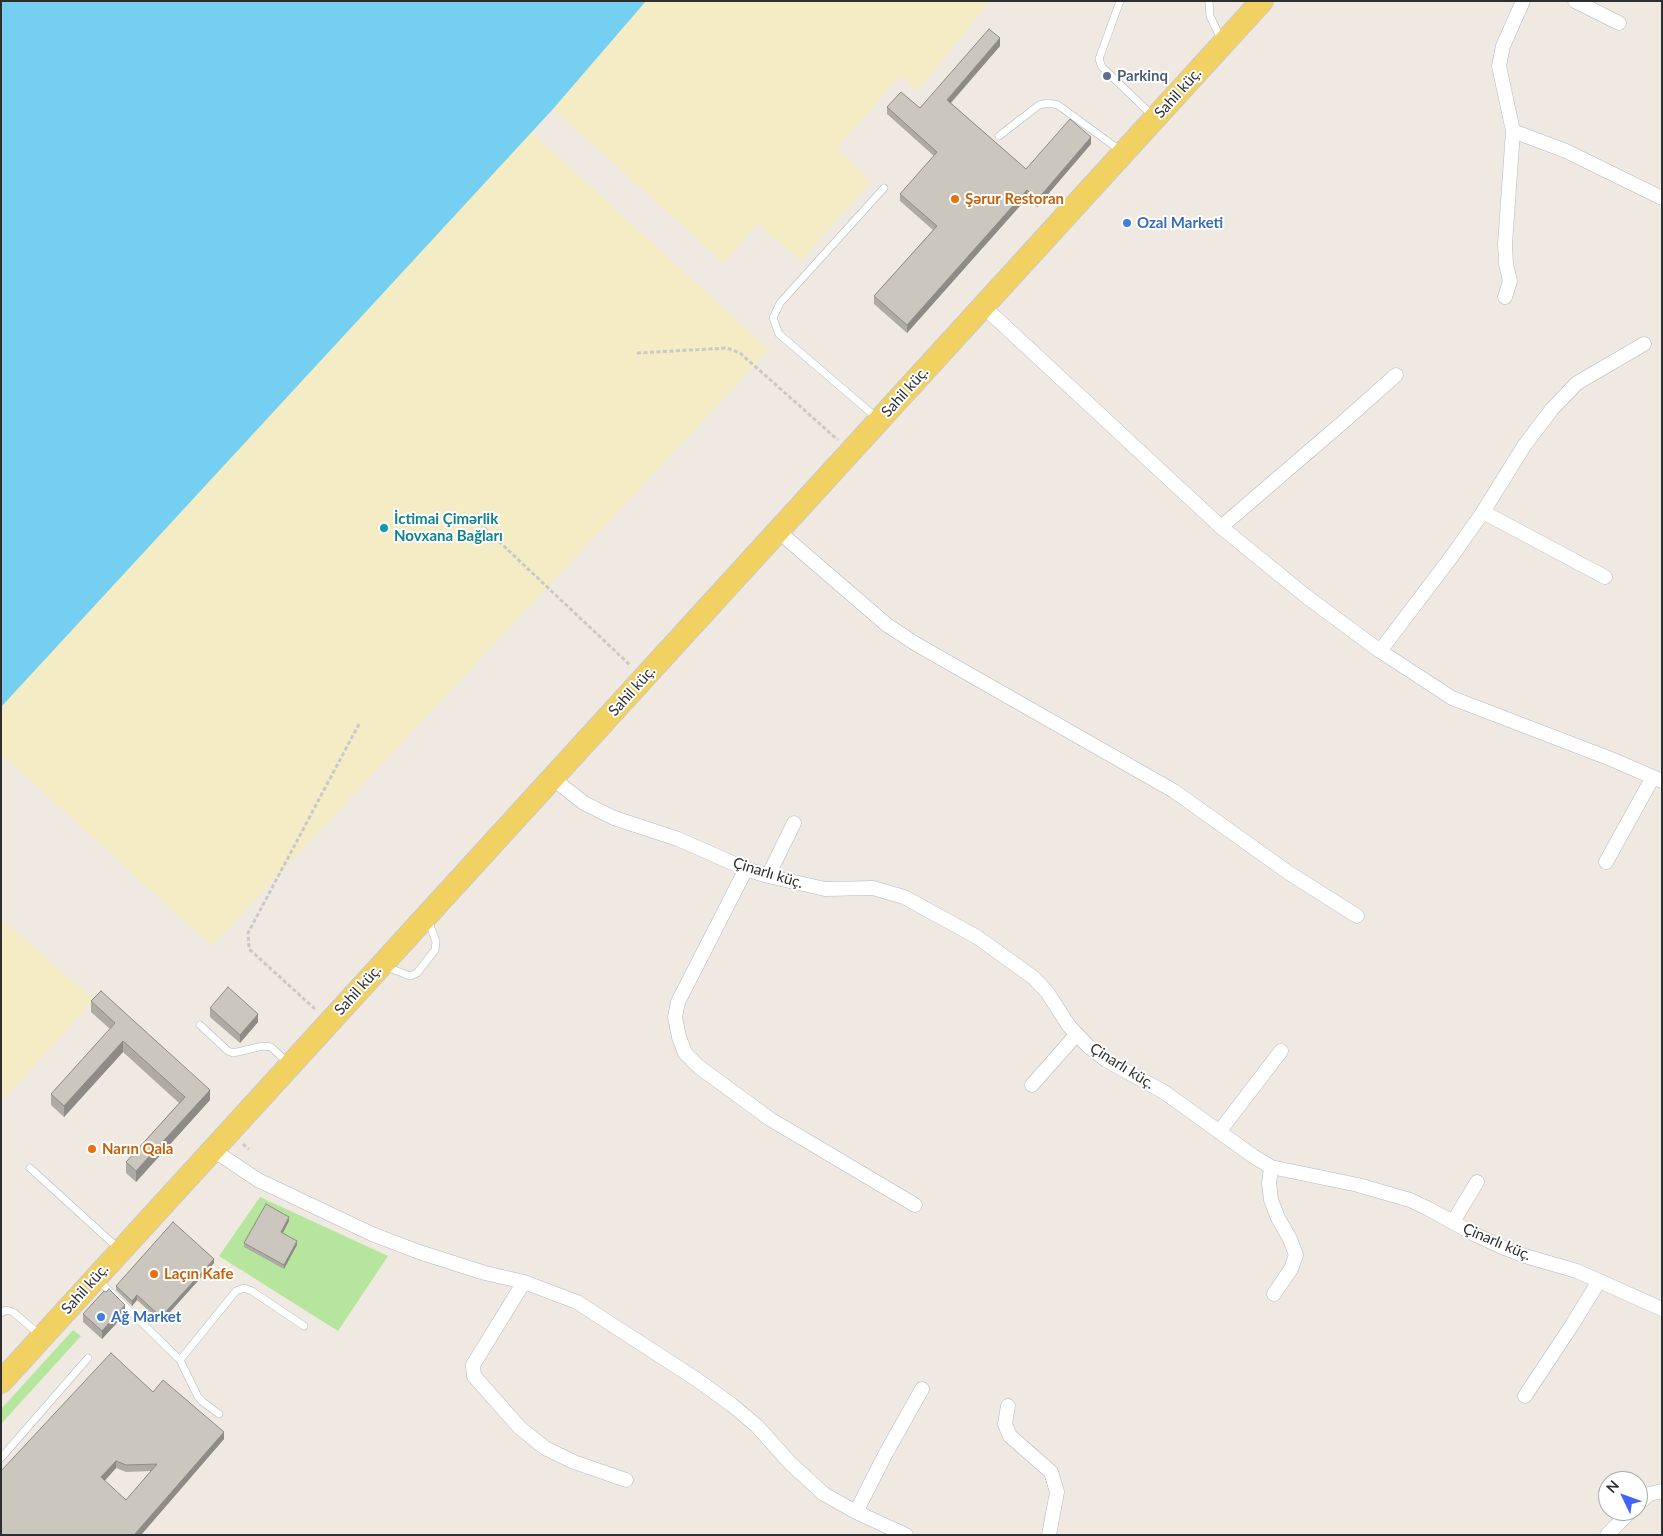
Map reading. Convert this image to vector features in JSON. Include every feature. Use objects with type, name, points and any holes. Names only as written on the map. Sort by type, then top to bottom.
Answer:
[{"type":"main road","name":"Sahil küç.","points":[[1,1382],[1262,1]]},
{"type":"street","points":[[1505,297],[1510,281],[1506,264],[1505,244],[1513,131],[1500,66],[1503,46],[1523,1]]},
{"type":"street","points":[[1575,1],[1619,23]]},
{"type":"street","points":[[1513,131],[1566,151],[1662,198]]},
{"type":"street","points":[[983,306],[1221,528],[1307,597],[1380,651],[1452,698],[1657,779],[1606,862]]},
{"type":"street","points":[[1380,651],[1452,556],[1483,512],[1524,446],[1552,409],[1577,383],[1644,344]]},
{"type":"street","points":[[1221,528],[1396,375]]},
{"type":"street","points":[[1483,512],[1605,577]]},
{"type":"street","points":[[778,531],[887,625],[916,644],[1174,791],[1289,873],[1357,916]]},
{"type":"street","name":"Çinarlı küç.","points":[[552,778],[584,803],[614,818],[678,839],[746,869],[825,889],[873,888],[904,897],[977,937],[1034,978],[1047,992],[1076,1035],[1106,1060],[1164,1092],[1271,1167],[1379,1190],[1410,1200],[1502,1247],[1576,1271],[1662,1309]]},
{"type":"street","points":[[768,876],[794,822]]},
{"type":"street","points":[[746,869],[678,1002],[675,1018],[685,1053],[699,1067],[770,1119],[914,1205]]},
{"type":"street","points":[[1032,1085],[1076,1035]]},
{"type":"street","points":[[1219,1132],[1282,1051]]},
{"type":"street","points":[[213,1150],[258,1180],[372,1234],[419,1252],[485,1273],[524,1282],[577,1302],[696,1378],[757,1426],[790,1463],[824,1494],[856,1512],[906,1535]]},
{"type":"street","points":[[1271,1167],[1269,1183],[1271,1200],[1296,1255],[1291,1269],[1274,1294]]},
{"type":"street","points":[[1453,1222],[1477,1182]]},
{"type":"street","points":[[1525,1396],[1599,1280]]},
{"type":"street","points":[[524,1282],[472,1365],[474,1376],[520,1428],[544,1448],[574,1462],[626,1480]]},
{"type":"street","points":[[856,1512],[922,1389]]},
{"type":"street","points":[[1008,1406],[1004,1424],[1010,1436],[1051,1472],[1057,1492],[1048,1535]]},
{"type":"street","points":[[1648,1495],[1662,1491]]},
{"type":"street","points":[[1608,1535],[1622,1521]]},
{"type":"lane","points":[[1120,1],[1099,59],[1102,67],[1155,118]]},
{"type":"lane","points":[[1209,1],[1210,16],[1223,43]]},
{"type":"lane","points":[[999,136],[1039,106],[1048,103],[1058,104],[1124,153]]},
{"type":"lane","points":[[879,420],[779,334],[773,318],[780,303],[884,188]]},
{"type":"lane","points":[[381,965],[410,976],[416,973],[435,950],[436,942],[427,916]]},
{"type":"lane","points":[[200,1025],[228,1051],[233,1053],[263,1046],[271,1047],[290,1065]]},
{"type":"lane","points":[[30,1168],[121,1250]]},
{"type":"lane","points":[[96,1278],[180,1360],[198,1396],[219,1414]]},
{"type":"lane","points":[[180,1360],[236,1291],[244,1288],[252,1291],[304,1326]]},
{"type":"lane","points":[[1,1313],[6,1310],[13,1312],[42,1337]]},
{"type":"lane","points":[[1,1458],[88,1358]]},
{"type":"path","points":[[637,353],[727,348],[740,353],[851,451]]},
{"type":"path","points":[[475,519],[644,678]]},
{"type":"path","points":[[330,1022],[249,950],[248,933],[358,724]]},
{"type":"green space","points":[[260,1197],[388,1256],[338,1331],[219,1256]]},
{"type":"green space","points":[[73,1330],[81,1336],[1,1424],[1,1409]]},
{"type":"sand","points":[[646,1],[990,1],[918,91],[900,76],[837,148],[871,182],[801,260],[757,224],[724,263],[553,109]]},
{"type":"sand","name":"İctimai Çimərlik Novxana Bağları","points":[[531,132],[769,350],[212,946],[1,754],[1,707]]},
{"type":"sand","points":[[1,918],[94,1000],[1,1102]]},
{"type":"water","points":[[1,1],[646,1],[553,109],[1,707]]},
{"type":"building","points":[[989,29],[1000,38],[947,100],[1026,169],[1070,119],[1091,137],[1037,200],[1027,190],[907,325],[874,296],[937,226],[900,194],[937,152],[887,107],[901,92],[920,108]]},
{"type":"building","points":[[228,987],[258,1014],[240,1035],[210,1008]]},
{"type":"building","points":[[101,991],[210,1090],[136,1171],[126,1162],[185,1097],[123,1041],[64,1106],[51,1094],[115,1023],[91,1001]]},
{"type":"building","points":[[266,1204],[289,1217],[281,1232],[297,1241],[284,1265],[244,1243]]},
{"type":"building","points":[[173,1222],[214,1259],[161,1317],[137,1295],[132,1301],[116,1286]]},
{"type":"building","points":[[109,1289],[125,1305],[102,1331],[83,1314],[104,1291],[106,1292]]},
{"type":"building","points":[[111,1353],[153,1392],[163,1380],[224,1432],[134,1535],[1,1535],[1,1471]],"holes":[[[116,1461],[126,1465],[157,1464],[126,1500],[101,1477]]]},
{"type":"place","name":"Parkinq","points":[[1107,76]]},
{"type":"place","name":"Şərur Restoran","points":[[955,199]]},
{"type":"place","name":"Ozal Marketi","points":[[1127,223]]},
{"type":"place","name":"İctimai Çimərlik Novxana Bağları","points":[[384,528]]},
{"type":"place","name":"Narın Qala","points":[[92,1149]]},
{"type":"place","name":"Laçın Kafe","points":[[154,1274]]},
{"type":"place","name":"Ağ Market","points":[[101,1317]]}]
